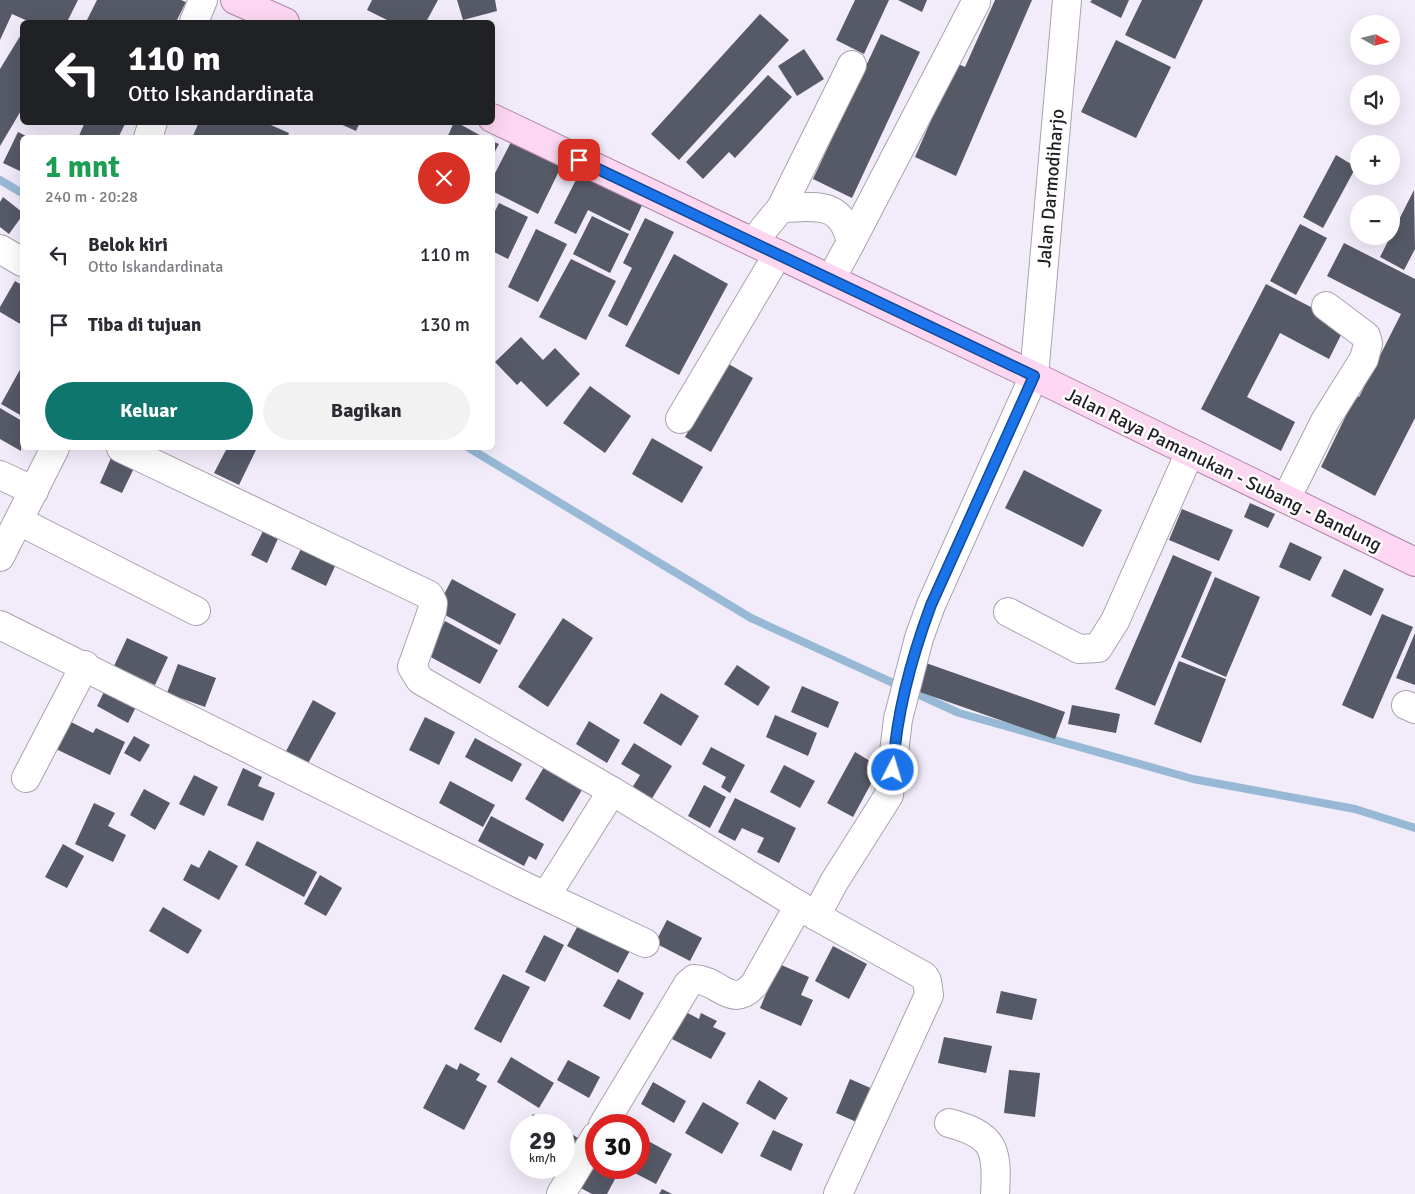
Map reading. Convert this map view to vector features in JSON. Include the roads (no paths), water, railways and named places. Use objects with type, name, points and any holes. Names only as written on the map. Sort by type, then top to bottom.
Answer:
[{"type":"main road","points":[[235,0],[280,20]]},
{"type":"main road","name":"Jalan Raya Pamanukan - Subang - Bandung","points":[[495,119],[1034,376],[1415,562]]},
{"type":"street","points":[[195,20],[203,0]]},
{"type":"street","name":"Jalan Darmodiharjo","points":[[610,1114],[688,984],[694,978],[703,979],[731,995],[740,996],[746,993],[754,985],[808,911],[834,882],[889,795],[898,719],[906,683],[931,605],[1034,376],[1067,0]]},
{"type":"street","points":[[831,280],[976,2]]},
{"type":"street","points":[[753,242],[781,208],[852,65]]},
{"type":"street","points":[[781,208],[808,206],[835,212],[847,226],[851,242]]},
{"type":"street","points":[[0,249],[20,261]]},
{"type":"street","points":[[680,419],[778,254]]},
{"type":"street","points":[[1286,499],[1325,421],[1367,351],[1366,336],[1326,306]]},
{"type":"street","points":[[0,557],[54,450]]},
{"type":"street","points":[[125,450],[429,595],[432,611],[412,667],[420,680],[612,791],[808,911],[924,976],[929,989],[923,1007],[838,1194]]},
{"type":"street","points":[[1008,612],[1079,649],[1098,648],[1115,622],[1190,452]]},
{"type":"street","points":[[0,475],[34,491]]},
{"type":"street","points":[[19,521],[196,610]]},
{"type":"street","points":[[0,625],[546,896],[645,943]]},
{"type":"street","points":[[26,778],[85,666]]},
{"type":"street","points":[[546,896],[612,791]]},
{"type":"street","points":[[948,1123],[972,1129],[990,1143],[993,1152],[995,1194]]},
{"type":"street","points":[[561,1194],[585,1154]]},
{"type":"waterway","points":[[0,180],[20,192]]},
{"type":"waterway","points":[[472,450],[751,618],[959,713],[1193,779],[1355,809],[1415,828]]}]
